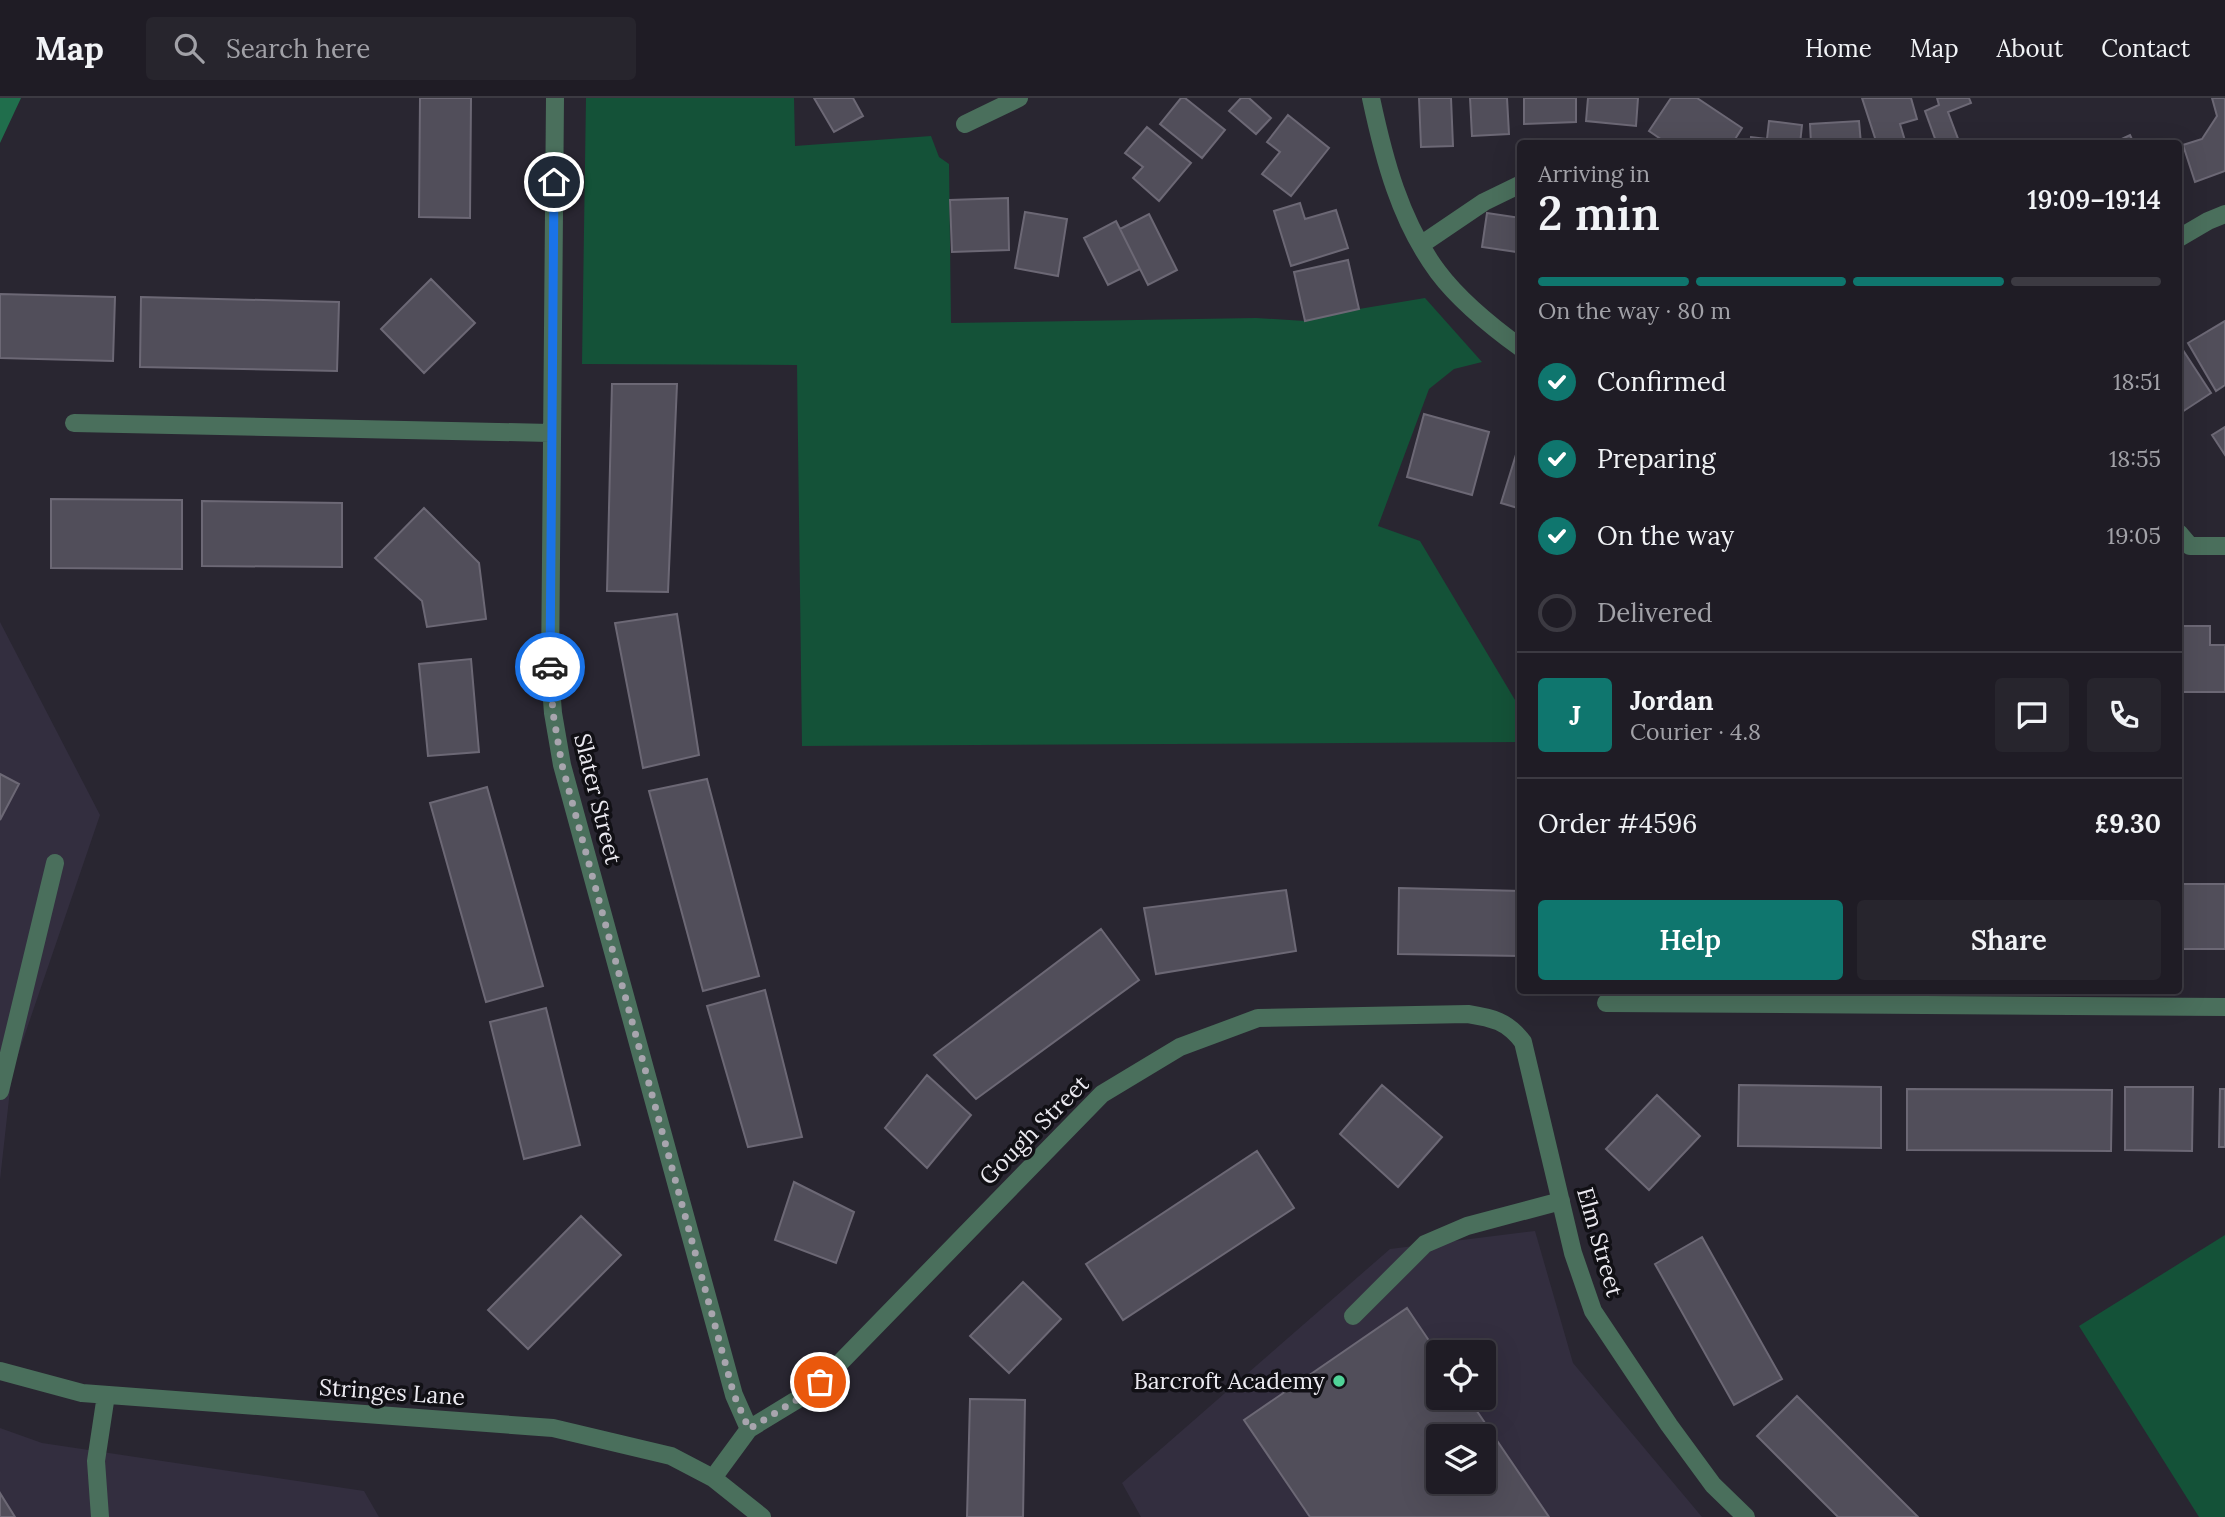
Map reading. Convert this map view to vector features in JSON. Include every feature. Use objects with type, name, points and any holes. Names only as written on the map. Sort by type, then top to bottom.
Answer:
[{"type":"street","name":"Slater Street","points":[[555,98],[550,433],[550,674],[553,713],[562,765],[734,1395],[749,1429]]},
{"type":"street","points":[[965,124],[1019,98]]},
{"type":"street","points":[[1371,98],[1382,150],[1405,215],[1438,272],[1489,324],[1517,345]]},
{"type":"street","points":[[1422,244],[1485,202],[1517,186]]},
{"type":"street","points":[[2182,237],[2225,214]]},
{"type":"street","points":[[74,423],[550,433]]},
{"type":"street","points":[[2182,537],[2190,546],[2225,546]]},
{"type":"street","points":[[0,1091],[6,1037],[55,863]]},
{"type":"street","points":[[1606,1003],[1640,997],[2225,1007]]},
{"type":"street","name":"Gough Street","points":[[749,1429],[808,1393],[832,1371],[1102,1094],[1180,1047],[1258,1018],[1468,1014]]},
{"type":"street","name":"Elm Street","points":[[1468,1014],[1493,1018],[1513,1028],[1523,1042],[1573,1253],[1593,1311],[1713,1485],[1746,1517]]},
{"type":"street","points":[[1353,1316],[1425,1244],[1467,1226],[1561,1201]]},
{"type":"street","name":"Stringes Lane","points":[[0,1371],[82,1393],[553,1427],[671,1457],[713,1478],[762,1517]]},
{"type":"street","points":[[100,1517],[96,1461],[106,1395]]},
{"type":"street","points":[[713,1478],[749,1429]]},
{"type":"shaded area","points":[[0,622],[100,815],[12,1072],[0,1180]]},
{"type":"shaded area","name":"Barcroft Academy","points":[[1535,1231],[1573,1363],[1702,1517],[1141,1517],[1122,1483],[1390,1249]]},
{"type":"shaded area","points":[[0,1428],[42,1443],[364,1491],[379,1517],[0,1517]]},
{"type":"green space","points":[[0,98],[21,98],[0,143]]},
{"type":"green space","points":[[586,98],[794,98],[795,146],[931,136],[939,157],[949,164],[951,323],[1256,318],[1305,321],[1425,298],[1482,362],[1454,369],[1429,389],[1378,526],[1420,541],[1517,703],[1517,742],[802,746],[797,365],[582,364]]},
{"type":"green space","points":[[2225,1235],[2225,1517],[2199,1517],[2079,1326]]},
{"type":"building","points":[[420,98],[471,98],[470,218],[419,217]]},
{"type":"building","points":[[814,98],[853,98],[863,116],[834,132]]},
{"type":"building","points":[[1181,98],[1185,98],[1225,130],[1202,158],[1160,124]]},
{"type":"building","points":[[1241,98],[1249,98],[1271,118],[1256,134],[1229,111]]},
{"type":"building","points":[[1419,98],[1451,98],[1453,146],[1421,147]]},
{"type":"building","points":[[1470,98],[1507,98],[1509,134],[1472,136]]},
{"type":"building","points":[[1524,98],[1576,98],[1576,122],[1524,124]]},
{"type":"building","points":[[1588,98],[1638,98],[1636,126],[1586,121]]},
{"type":"building","points":[[1671,98],[1697,98],[1742,128],[1734,140],[1662,140],[1649,131]]},
{"type":"building","points":[[1862,98],[1911,98],[1917,119],[1900,124],[1905,140],[1876,140]]},
{"type":"building","points":[[1937,98],[1969,98],[1971,103],[1948,112],[1958,140],[1936,140],[1925,111],[1939,105]]},
{"type":"building","points":[[2212,98],[2225,98],[2225,171],[2195,182],[2183,145],[2202,139],[2217,116]]},
{"type":"building","points":[[1288,115],[1329,148],[1291,196],[1262,174],[1280,152],[1267,142]]},
{"type":"building","points":[[1769,121],[1802,125],[1800,140],[1751,140],[1751,137],[1767,139]]},
{"type":"building","points":[[1859,121],[1861,140],[1811,140],[1810,124]]},
{"type":"building","points":[[1147,127],[1191,163],[1159,201],[1133,178],[1143,167],[1125,153]]},
{"type":"building","points":[[2130,135],[2132,140],[2119,140]]},
{"type":"building","points":[[1008,198],[1009,250],[952,252],[950,200]]},
{"type":"building","points":[[1300,203],[1305,219],[1336,210],[1348,248],[1291,266],[1274,211]]},
{"type":"building","points":[[1025,212],[1067,219],[1058,276],[1015,268]]},
{"type":"building","points":[[1487,213],[1517,217],[1517,252],[1482,247]]},
{"type":"building","points":[[1149,214],[1177,270],[1148,285],[1120,229]]},
{"type":"building","points":[[1116,221],[1140,269],[1108,285],[1084,238]]},
{"type":"building","points":[[1348,260],[1359,309],[1305,321],[1294,272]]},
{"type":"building","points":[[431,279],[475,323],[424,373],[381,329]]},
{"type":"building","points":[[0,294],[115,297],[113,361],[0,358]]},
{"type":"building","points":[[141,297],[339,302],[337,371],[140,367]]},
{"type":"building","points":[[2225,321],[2225,385],[2216,391],[2188,343]]},
{"type":"building","points":[[2182,349],[2211,393],[2182,412]]},
{"type":"building","points":[[612,384],[677,384],[668,592],[607,591]]},
{"type":"building","points":[[1424,414],[1489,432],[1472,495],[1407,477]]},
{"type":"building","points":[[2225,427],[2225,455],[2212,435]]},
{"type":"building","points":[[1517,451],[1517,508],[1501,503]]},
{"type":"building","points":[[51,499],[182,500],[182,569],[51,568]]},
{"type":"building","points":[[202,501],[342,503],[342,567],[202,566]]},
{"type":"building","points":[[424,508],[479,563],[486,619],[427,627],[422,601],[375,558]]},
{"type":"building","points":[[677,614],[699,755],[643,768],[615,623]]},
{"type":"building","points":[[2182,626],[2210,626],[2210,645],[2225,645],[2225,692],[2182,692]]},
{"type":"building","points":[[471,659],[479,752],[428,756],[419,664]]},
{"type":"building","points":[[0,774],[19,784],[0,820]]},
{"type":"building","points":[[707,779],[759,976],[703,991],[649,791]]},
{"type":"building","points":[[487,787],[543,986],[486,1002],[430,803]]},
{"type":"building","points":[[2182,884],[2225,884],[2225,949],[2182,949]]},
{"type":"building","points":[[1399,888],[1517,891],[1517,956],[1398,954]]},
{"type":"building","points":[[1286,890],[1296,951],[1156,974],[1144,908]]},
{"type":"building","points":[[1101,929],[1139,980],[976,1099],[934,1055]]},
{"type":"building","points":[[765,990],[802,1137],[748,1147],[707,1006]]},
{"type":"building","points":[[546,1008],[580,1145],[524,1159],[490,1022]]},
{"type":"building","points":[[927,1075],[971,1115],[927,1168],[885,1128]]},
{"type":"building","points":[[1382,1085],[1442,1137],[1398,1187],[1340,1134]]},
{"type":"building","points":[[1739,1085],[1881,1087],[1881,1148],[1738,1146]]},
{"type":"building","points":[[2125,1087],[2193,1087],[2192,1151],[2125,1150]]},
{"type":"building","points":[[1907,1089],[2112,1090],[2111,1151],[1907,1150]]},
{"type":"building","points":[[2220,1089],[2225,1089],[2225,1147],[2219,1147]]},
{"type":"building","points":[[1657,1095],[1700,1136],[1649,1190],[1606,1149]]},
{"type":"building","points":[[1257,1151],[1294,1208],[1123,1320],[1086,1264]]},
{"type":"building","points":[[794,1182],[854,1212],[836,1263],[775,1240]]},
{"type":"building","points":[[581,1216],[621,1255],[528,1349],[488,1310]]},
{"type":"building","points":[[1702,1237],[1782,1379],[1734,1405],[1655,1264]]},
{"type":"building","points":[[1023,1282],[1061,1319],[1009,1373],[970,1336]]},
{"type":"building","points":[[1407,1308],[1429,1340],[1426,1340],[1426,1410],[1476,1410],[1486,1424],[1426,1424],[1426,1494],[1496,1494],[1496,1439],[1549,1517],[1310,1517],[1244,1420]]},
{"type":"building","points":[[1797,1396],[1918,1517],[1838,1517],[1757,1436]]},
{"type":"building","points":[[970,1399],[1025,1400],[1023,1517],[967,1517]]},
{"type":"building","points":[[0,1493],[15,1517],[0,1517]]},
{"type":"way so far","points":[[550,667],[553,713],[562,765],[734,1395],[749,1429],[808,1393],[820,1382]]},
{"type":"place","name":"Barcroft Academy","points":[[1339,1381]]},
{"type":"route","points":[[550,667],[554,182]]}]
